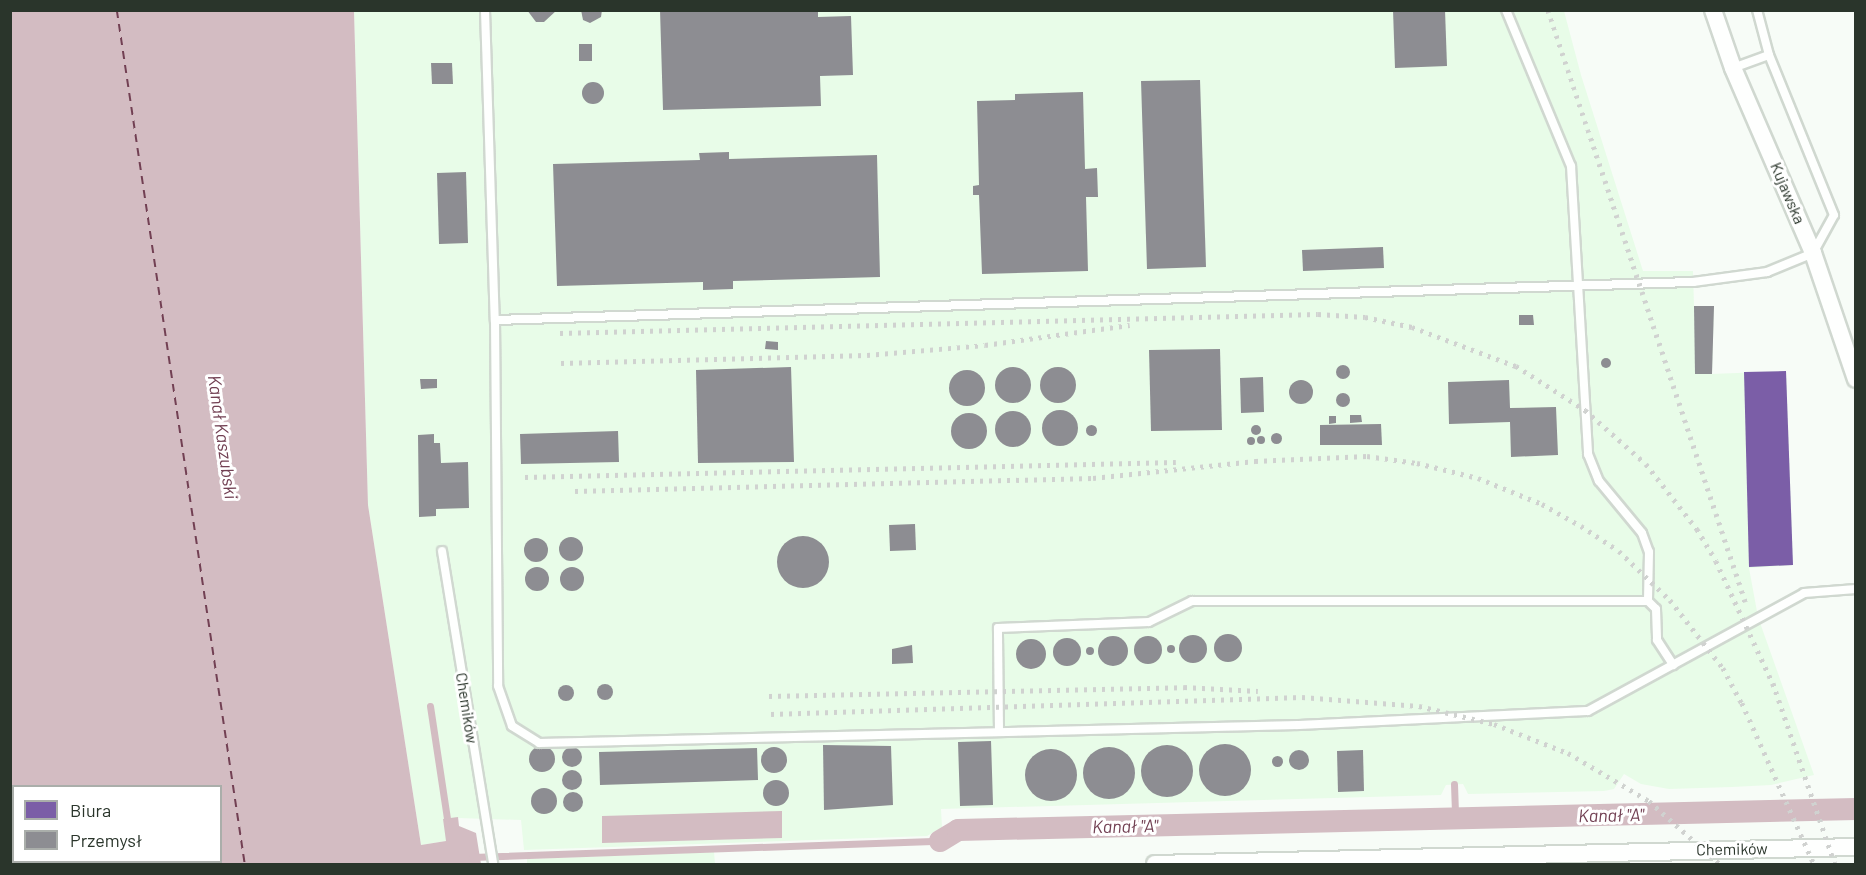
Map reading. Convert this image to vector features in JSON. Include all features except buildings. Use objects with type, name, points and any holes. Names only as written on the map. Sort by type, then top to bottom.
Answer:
[{"type":"street","name":"Kujawska","points":[[1713,10],[1733,68],[1813,253],[1856,379]]},
{"type":"street","name":"Chemików","points":[[1155,864],[1532,859],[1856,847]]},
{"type":"lane","points":[[485,10],[495,320],[498,686],[512,726],[539,742],[1298,725],[1588,711],[1804,592],[1856,589]]},
{"type":"lane","points":[[1506,10],[1571,166],[1588,454],[1599,481],[1642,533],[1649,552],[1647,601]]},
{"type":"lane","points":[[495,320],[1693,282],[1767,272],[1813,253],[1834,215],[1769,55],[1757,10]]},
{"type":"lane","points":[[1733,68],[1769,55]]},
{"type":"lane","name":"Chemików","points":[[442,551],[492,864]]},
{"type":"lane","points":[[999,730],[998,628],[1149,622],[1192,602],[1647,601],[1656,609],[1656,640],[1673,665]]},
{"type":"shaded area","points":[[354,11],[1564,11],[1581,75],[1643,271],[1693,271],[1694,306],[1714,306],[1712,374],[1786,371],[1793,565],[1749,568],[1758,617],[1814,775],[1771,785],[1732,787],[1669,789],[1641,784],[1624,774],[1614,789],[1604,791],[1468,794],[1463,784],[1446,785],[1441,795],[941,809],[942,827],[927,836],[524,850],[521,820],[458,818],[446,841],[421,845],[368,505]]},
{"type":"shaded area","points":[[714,852],[715,864],[527,864],[527,859]]},
{"type":"water","name":"Kanał Kaszubski","points":[[10,11],[354,11],[368,505],[421,845],[446,841],[443,819],[458,817],[459,826],[476,833],[481,864],[11,864]]},
{"type":"water","points":[[782,811],[782,838],[602,843],[602,816]]},
{"type":"waterway","points":[[430,706],[447,818]]},
{"type":"waterway","points":[[1454,784],[1455,819]]},
{"type":"waterway","name":"Kanał \"A\"","points":[[940,841],[958,830],[1856,809]]},
{"type":"waterway","name":"Kanał \"A\"","points":[[472,857],[940,841]]},
{"type":"ferry route","points":[[117,10],[245,864]]},
{"type":"railway","points":[[1548,10],[1747,606]]},
{"type":"railway","points":[[560,333],[1318,314],[1365,317],[1412,327],[1516,366],[1585,410],[1646,464],[1697,529],[1716,561],[1776,690]]},
{"type":"railway","points":[[561,363],[867,355],[985,345],[1130,325]]},
{"type":"railway","points":[[575,491],[1093,478],[1255,461],[1367,456],[1417,463],[1478,478],[1542,504],[1581,526],[1619,551],[1670,600],[1723,668],[1742,703],[1814,864]]},
{"type":"railway","points":[[525,477],[1176,462]]},
{"type":"railway","points":[[1773,683],[1835,864]]},
{"type":"railway","points":[[769,696],[1184,687],[1258,691]]},
{"type":"railway","points":[[771,714],[1302,697],[1419,706],[1494,724],[1568,753],[1649,801],[1720,864]]}]
